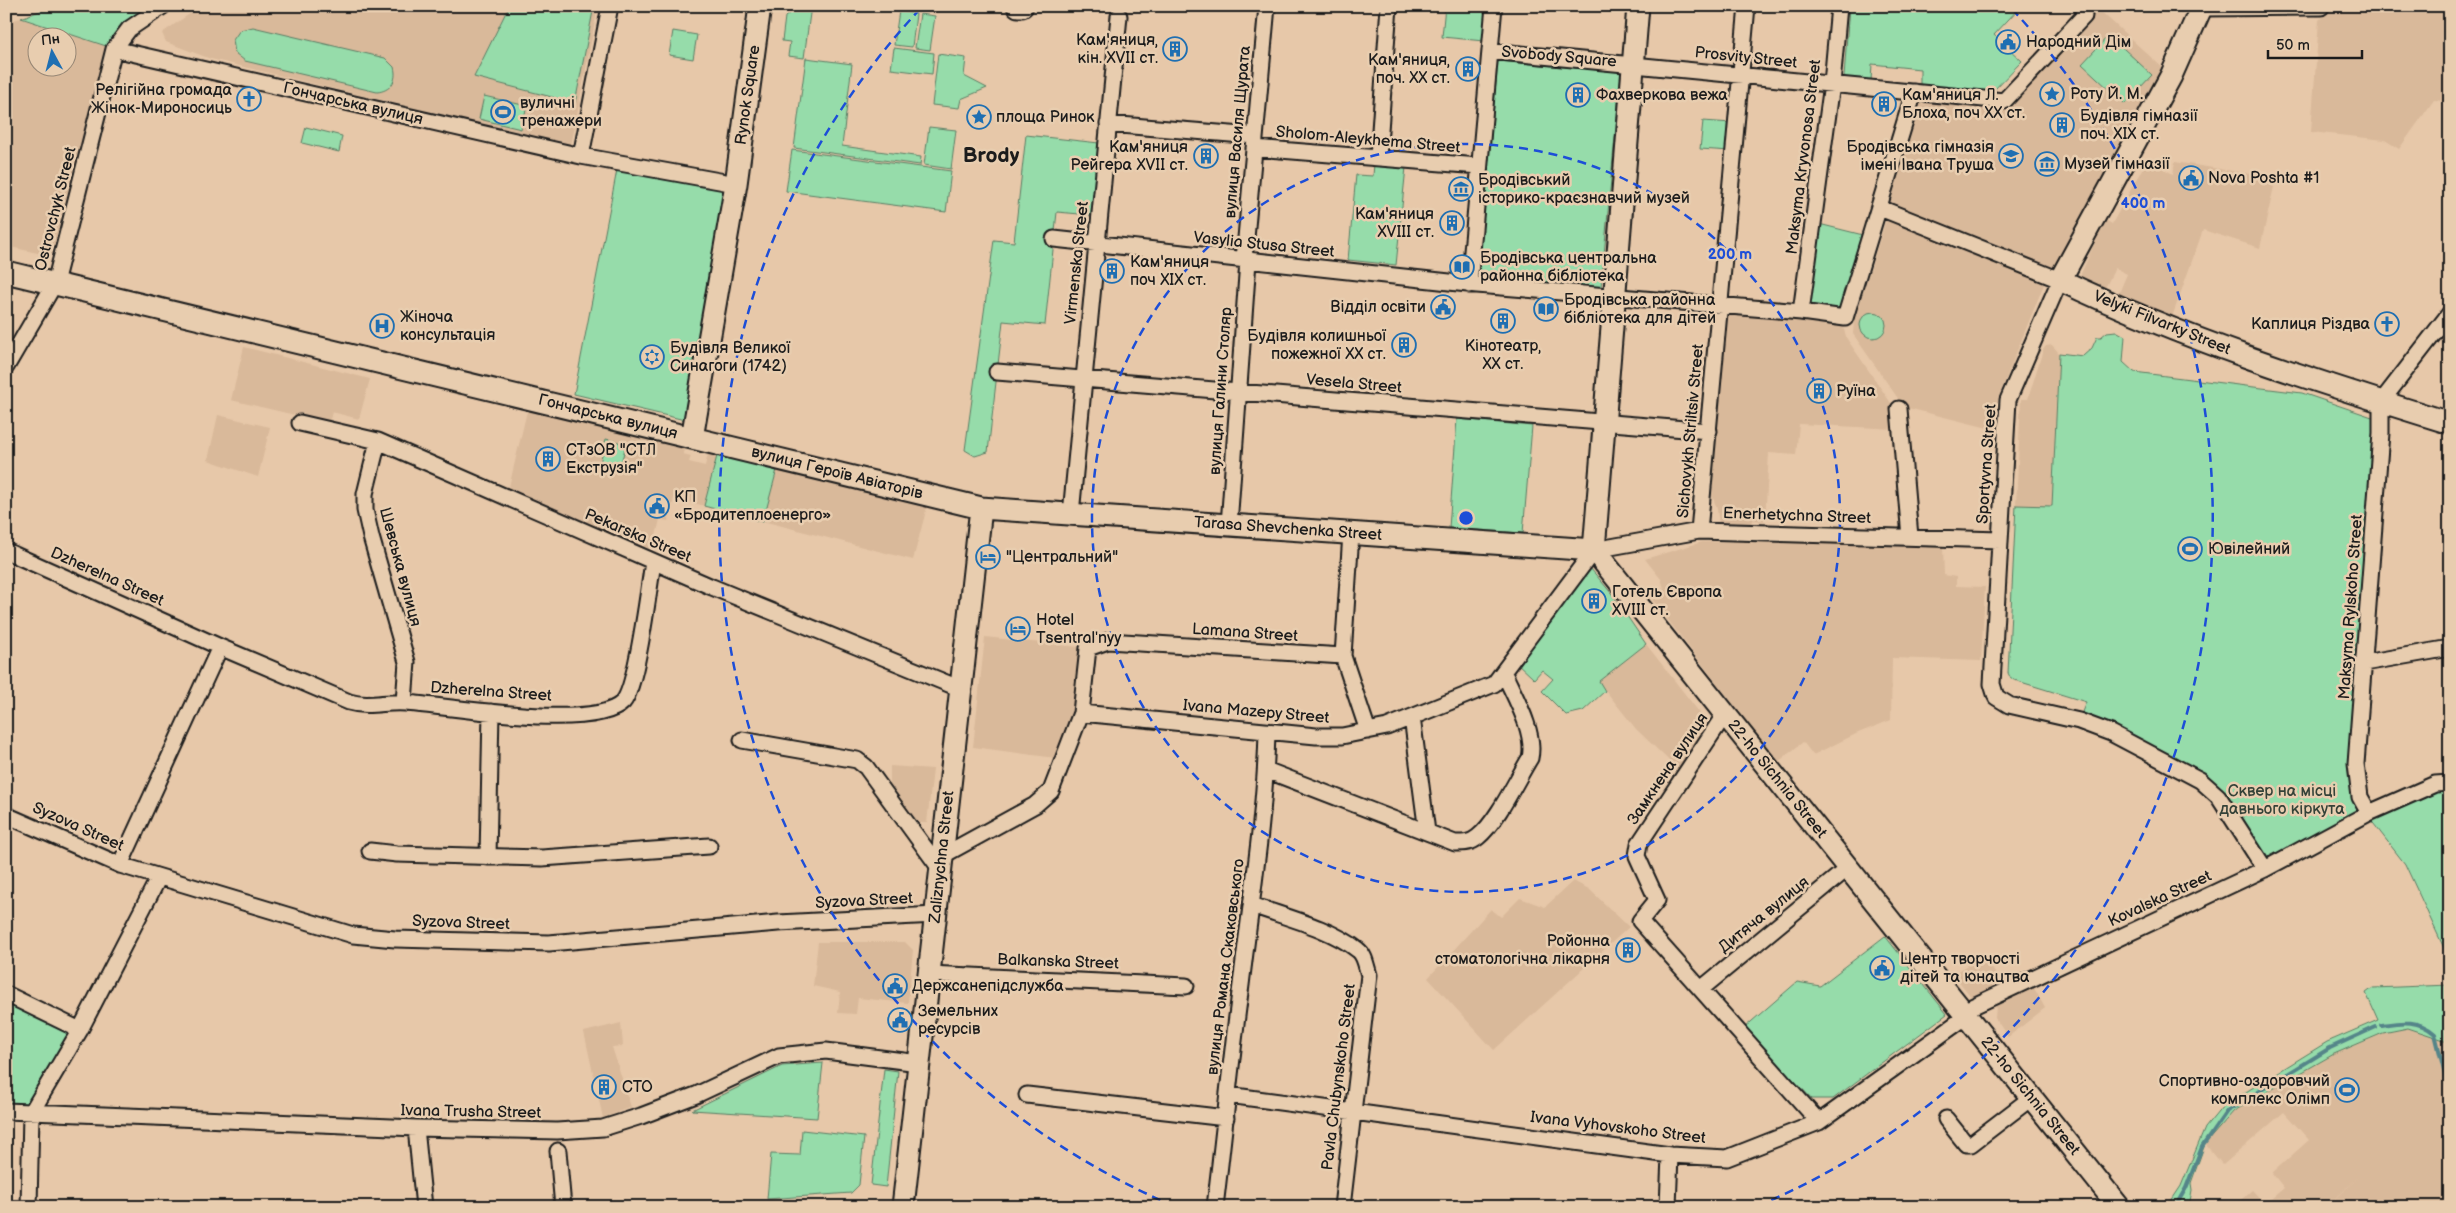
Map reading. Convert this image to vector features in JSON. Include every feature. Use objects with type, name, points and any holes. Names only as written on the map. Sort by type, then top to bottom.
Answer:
[{"type":"main road","name":"Rynok Square","points":[[736,184],[760,6]]},
{"type":"main road","points":[[1633,64],[1638,6]]},
{"type":"main road","points":[[2060,280],[2171,76],[2202,7]]},
{"type":"main road","name":"Svobody Square","points":[[1614,297],[1633,64]]},
{"type":"main road","name":"Гончарська вулиця","points":[[6,272],[692,438],[736,184]]},
{"type":"main road","name":"Velyki Filvarky Street","points":[[2060,280],[2135,315],[2307,378],[2450,423]]},
{"type":"main road","points":[[1594,550],[1614,297]]},
{"type":"main road","name":"вулиця Героїв Авіаторів","points":[[692,438],[981,508]]},
{"type":"main road","name":"Tarasa Shevchenka Street","points":[[981,508],[1594,550]]},
{"type":"main road","name":"Zaliznychna Street","points":[[903,1207],[981,508]]},
{"type":"main road","name":"22-ho Sichnia Street","points":[[1594,550],[2032,1098],[2114,1205]]},
{"type":"street","points":[[114,48],[129,29],[163,6]]},
{"type":"street","points":[[581,156],[610,6]]},
{"type":"street","name":"вулиця Василя Щурата","points":[[1246,260],[1254,142],[1267,6]]},
{"type":"street","points":[[1378,158],[1389,6]]},
{"type":"street","points":[[1490,51],[1494,6]]},
{"type":"street","name":"Sichovykh Striltsiv Street","points":[[1699,531],[1747,6]]},
{"type":"street","name":"Maksyma Kryvonosa Street","points":[[1801,312],[1832,84],[1839,6]]},
{"type":"street","name":"Prosvity Street","points":[[1633,64],[2004,101],[2084,16],[2083,6]]},
{"type":"street","points":[[2202,7],[2321,7]]},
{"type":"street","name":"Virmenska Street","points":[[1070,514],[1119,16]]},
{"type":"street","name":"Гончарська вулиця","points":[[114,48],[581,156],[736,184]]},
{"type":"street","name":"Ostrovchyk Street","points":[[6,367],[55,283],[114,48]]},
{"type":"street","name":"Svobody Square","points":[[1469,285],[1490,51],[1633,64]]},
{"type":"street","points":[[1469,285],[1801,312],[1845,318],[1914,92]]},
{"type":"street","name":"Sholom-Aleykhema Street","points":[[1108,124],[1378,158],[1479,166]]},
{"type":"street","name":"Velyki Filvarky Street","points":[[1880,208],[2060,280]]},
{"type":"street","name":"Vasylia Stusa Street","points":[[1054,239],[1469,285]]},
{"type":"street","name":"вулиця Галини Столяр","points":[[1229,525],[1246,260]]},
{"type":"street","name":"Sportyvna Street","points":[[2060,280],[2008,400],[1992,684],[1996,697],[2009,704],[2079,721],[2111,733],[2200,780],[2218,796],[2265,869]]},
{"type":"street","points":[[2381,402],[2450,312]]},
{"type":"street","name":"Vesela Street","points":[[997,372],[1709,431]]},
{"type":"street","name":"Maksyma Rylskoho Street","points":[[2369,813],[2360,797],[2356,764],[2381,433],[2381,402]]},
{"type":"street","points":[[1899,409],[1910,537]]},
{"type":"street","name":"Pekarska Street","points":[[300,423],[378,441],[653,562],[961,689]]},
{"type":"street","name":"Шевська вулиця","points":[[378,441],[365,494],[365,510],[370,537],[407,662],[404,702]]},
{"type":"street","name":"Enerhetychna Street","points":[[1594,550],[1699,531],[2000,540]]},
{"type":"street","points":[[1352,533],[1344,656],[1368,731]]},
{"type":"street","name":"Ivana Mazepy Street","points":[[1080,713],[1316,736],[1342,736],[1368,731],[1412,717],[1494,684],[1594,550]]},
{"type":"street","name":"Dzherelna Street","points":[[6,551],[220,647],[362,706],[404,702],[544,716],[597,713],[613,710],[624,701],[635,667],[653,562]]},
{"type":"street","name":"Lamana Street","points":[[1080,713],[1088,648],[1108,642],[1344,656]]},
{"type":"street","points":[[120,865],[220,647]]},
{"type":"street","points":[[2364,663],[2450,648]]},
{"type":"street","points":[[1266,770],[1455,843],[1467,843],[1477,838],[1490,824],[1530,758],[1532,745],[1530,735],[1504,673]]},
{"type":"street","points":[[488,857],[491,712]]},
{"type":"street","points":[[742,740],[857,760],[866,767],[941,863],[1035,805],[1051,792],[1080,713]]},
{"type":"street","name":"Замкнена вулиця","points":[[1701,988],[1640,921],[1657,900],[1637,856],[1639,844],[1725,714]]},
{"type":"street","points":[[1412,717],[1427,832]]},
{"type":"street","name":"вулиця Романа Скаковського","points":[[1215,1207],[1252,905],[1266,770],[1267,732]]},
{"type":"street","name":"Kovalska Street","points":[[1965,1014],[2265,869],[2369,813],[2435,784],[2450,783]]},
{"type":"street","name":"Syzova Street","points":[[6,815],[120,865],[353,935],[395,939],[549,943],[778,923],[936,915]]},
{"type":"street","points":[[370,851],[542,858],[709,846]]},
{"type":"street","name":"Дитяча вулиця","points":[[1701,988],[1848,868]]},
{"type":"street","points":[[29,1207],[31,1113],[80,1030],[159,877]]},
{"type":"street","name":"Pavla Chubynskoho Street","points":[[1252,905],[1322,930],[1359,950],[1369,974],[1342,1207]]},
{"type":"street","name":"Balkanska Street","points":[[929,974],[1186,986]]},
{"type":"street","points":[[1701,988],[1819,1122]]},
{"type":"street","points":[[6,994],[80,1030]]},
{"type":"street","name":"Ivana Vyhovskoho Street","points":[[1228,1094],[1670,1155],[1727,1158],[1819,1122],[1965,1014]]},
{"type":"street","name":"Ivana Trusha Street","points":[[6,1111],[416,1128],[557,1131],[603,1128],[641,1116],[696,1095],[779,1056],[826,1051],[919,1063]]},
{"type":"street","points":[[1027,1094],[1226,1118]]},
{"type":"street","points":[[1946,1119],[1966,1144],[1971,1144],[2032,1098]]},
{"type":"street","points":[[416,1128],[424,1207]]},
{"type":"street","points":[[558,1152],[563,1207]]},
{"type":"street","points":[[1668,1207],[1670,1155]]},
{"type":"shaded area","points":[[201,6],[598,6],[571,146],[211,59],[166,42],[162,33]]},
{"type":"shaded area","points":[[2324,6],[2450,6],[2450,102],[2434,100],[2399,149],[2385,140],[2311,132],[2319,20],[2325,14]]},
{"type":"shaded area","name":"Бродівська гімназія імені Івана Труша","points":[[2097,8],[2165,70],[2060,271],[1887,204],[1918,100],[2005,106]]},
{"type":"shaded area","points":[[21,18],[51,28],[28,28],[28,78],[78,78],[78,37],[106,46],[51,256],[6,246],[6,22]]},
{"type":"shaded area","points":[[2147,160],[2173,174],[2175,162],[2276,178],[2260,248],[2203,230],[2171,320],[2116,300],[2127,274],[2115,268],[2101,296],[2076,285],[2105,220],[2112,224]]},
{"type":"shaded area","points":[[1887,217],[2046,279],[1999,396],[1992,429],[1904,407],[1853,334],[1854,321]]},
{"type":"shaded area","points":[[1727,312],[1802,319],[1843,327],[1847,339],[1895,409],[1896,429],[1799,424],[1796,455],[1769,453],[1765,521],[1752,520],[1751,525],[1719,524],[1717,509],[1712,495]]},
{"type":"shaded area","points":[[2052,345],[2059,353],[2052,507],[2016,505],[2021,399],[2028,399],[2043,350],[2046,346]]},
{"type":"shaded area","points":[[244,347],[370,379],[359,419],[332,412],[329,423],[231,400]]},
{"type":"shaded area","points":[[528,407],[685,444],[683,454],[691,456],[689,462],[705,466],[709,450],[928,503],[913,560],[674,498],[668,521],[660,519],[653,549],[636,546],[508,491]]},
{"type":"shaded area","points":[[218,415],[270,427],[258,477],[208,460]]},
{"type":"shaded area","points":[[1756,541],[1943,546],[1944,575],[1956,577],[1956,586],[1985,587],[1981,661],[1892,658],[1891,720],[1858,733],[1813,755],[1803,742],[1778,762],[1651,598],[1664,588],[1661,579],[1645,559],[1702,542]]},
{"type":"shaded area","points":[[985,637],[1088,648],[1081,713],[1063,759],[973,747]]},
{"type":"shaded area","points":[[1646,644],[1713,730],[1684,775],[1636,729],[1598,681]]},
{"type":"shaded area","points":[[890,766],[933,769],[927,823],[917,823],[890,784]]},
{"type":"shaded area","points":[[1573,881],[1589,889],[1629,927],[1494,1050],[1428,978],[1491,909],[1501,917],[1520,898],[1545,907]]},
{"type":"shaded area","points":[[818,942],[905,942],[913,950],[908,1003],[858,998],[856,1014],[838,1013],[840,992],[813,986]]},
{"type":"shaded area","points":[[1983,955],[2003,985],[1973,999],[1953,974]]},
{"type":"shaded area","points":[[2034,988],[2045,1008],[2008,1037],[1995,1018],[1996,1006]]},
{"type":"shaded area","points":[[621,1023],[623,1046],[612,1047],[631,1107],[603,1118],[584,1032]]},
{"type":"shaded area","points":[[2408,1028],[2450,1042],[2450,1207],[2327,1207],[2360,1176],[2326,1207],[2233,1207],[2252,1190],[2265,1204],[2284,1188],[2272,1173],[2309,1140],[2284,1112],[2223,1165],[2205,1144],[2234,1111],[2334,1054],[2383,1033]]},
{"type":"green space","points":[[53,6],[149,6],[119,29],[106,46],[78,37],[78,28],[51,28],[21,18]]},
{"type":"green space","points":[[509,6],[594,6],[575,103],[474,77]]},
{"type":"green space","points":[[798,6],[811,6],[804,58],[788,56],[790,42],[782,41],[785,17]]},
{"type":"green space","points":[[1445,6],[1487,6],[1484,41],[1442,37]]},
{"type":"green space","points":[[1849,6],[2021,6],[1994,35],[2022,61],[1991,93],[1920,86],[1920,69],[1872,64],[1871,81],[1844,78]]},
{"type":"green space","points":[[899,11],[916,14],[912,47],[894,45]]},
{"type":"green space","points":[[920,14],[935,16],[930,50],[915,48]]},
{"type":"green space","points":[[253,27],[385,58],[394,67],[394,81],[386,90],[377,92],[245,61],[235,53],[233,40],[240,30]]},
{"type":"green space","points":[[673,31],[697,35],[693,59],[669,55]]},
{"type":"green space","points":[[2109,35],[2152,75],[2125,104],[2082,64]]},
{"type":"green space","points":[[894,48],[934,53],[932,74],[891,69]]},
{"type":"green space","points":[[938,54],[966,58],[964,76],[987,88],[961,99],[959,108],[932,105]]},
{"type":"green space","points":[[806,58],[852,64],[842,146],[921,157],[920,165],[794,148]]},
{"type":"green space","points":[[1498,61],[1621,72],[1601,287],[1478,276]]},
{"type":"green space","name":"вуличні тренажери","points":[[484,96],[527,106],[521,129],[479,119]]},
{"type":"green space","points":[[1703,121],[1732,123],[1730,151],[1700,149]]},
{"type":"green space","points":[[306,127],[342,136],[339,152],[302,143]]},
{"type":"green space","points":[[929,127],[956,130],[951,169],[924,165]]},
{"type":"green space","points":[[1026,135],[1099,143],[1091,215],[1057,212],[1045,325],[1003,321],[988,452],[975,456],[965,450],[994,240],[1014,242]]},
{"type":"green space","points":[[792,150],[951,171],[946,212],[786,191]]},
{"type":"green space","points":[[1374,164],[1406,167],[1396,265],[1348,260],[1356,175],[1373,176]]},
{"type":"green space","points":[[617,170],[725,189],[685,420],[574,394]]},
{"type":"green space","points":[[1815,223],[1863,235],[1845,318],[1801,312]]},
{"type":"green space","points":[[1873,312],[1883,315],[1886,325],[1883,335],[1873,338],[1863,335],[1860,325],[1863,315]]},
{"type":"green space","name":"Ювілейний","points":[[2116,331],[2125,336],[2123,362],[2134,372],[2302,393],[2375,418],[2352,760],[2364,812],[2265,865],[2220,795],[2087,721],[2082,712],[2086,702],[2011,679],[2008,673],[2016,505],[2052,506],[2059,353],[2083,356],[2092,348],[2097,337],[2101,337],[2107,332]]},
{"type":"green space","points":[[1457,419],[1532,426],[1523,533],[1449,528]]},
{"type":"green space","points":[[606,439],[626,444],[620,468],[600,463]]},
{"type":"green space","points":[[718,452],[778,466],[763,522],[704,506]]},
{"type":"green space","points":[[1590,568],[1612,594],[1646,644],[1599,681],[1605,691],[1583,711],[1566,715],[1542,691],[1553,679],[1542,670],[1534,679],[1515,661]]},
{"type":"green space","points":[[2450,790],[2450,961],[2405,864],[2370,819],[2435,791]]},
{"type":"green space","points":[[1885,936],[1947,1014],[1833,1099],[1812,1099],[1744,1028],[1797,982],[1820,986]]},
{"type":"green space","points":[[2450,985],[2450,1042],[2408,1028],[2383,1033],[2334,1054],[2234,1111],[2205,1144],[2191,1183],[2192,1190],[2189,1207],[2167,1207],[2181,1186],[2205,1128],[2223,1106],[2327,1042],[2378,1020],[2366,993],[2373,988]]},
{"type":"green space","points":[[6,998],[75,1031],[28,1110],[6,1108]]},
{"type":"green space","points":[[823,1063],[817,1118],[692,1110],[782,1066]]},
{"type":"green space","points":[[884,1069],[898,1071],[886,1187],[871,1185]]},
{"type":"green space","points":[[802,1130],[864,1137],[859,1185],[851,1193],[767,1199],[771,1154],[800,1155]]},
{"type":"waterway","points":[[2381,1025],[2410,1023],[2429,1029],[2435,1034],[2450,1094]]},
{"type":"waterway","points":[[2175,1207],[2186,1188],[2202,1147],[2227,1111],[2330,1048],[2376,1027]]},
{"type":"place","name":"Народний Дім","points":[[2008,42]]},
{"type":"place","name":"Кам'яниця, кін. XVII ст.","points":[[1175,49]]},
{"type":"place","name":"Кам'яниця, поч. XX ст.","points":[[1468,69]]},
{"type":"place","name":"Роту Й. М.","points":[[2052,94]]},
{"type":"place","name":"Фахверкова вежа","points":[[1578,95]]},
{"type":"place","name":"Релігійна громада Жінок-Мироносиць","points":[[249,99]]},
{"type":"place","name":"Кам'яниця Л. Блоха, поч XX ст.","points":[[1884,104]]},
{"type":"place","name":"вуличні тренажери","points":[[503,112]]},
{"type":"place","name":"площа Ринок","points":[[979,117]]},
{"type":"place","name":"Будівля гімназії поч. XIX ст.","points":[[2062,125]]},
{"type":"place","name":"Кам'яниця Рейгера XVII ст.","points":[[1206,156]]},
{"type":"place","name":"Бродівська гімназія імені Івана Труша","points":[[2011,156]]},
{"type":"place","name":"Музей гімназії","points":[[2047,164]]},
{"type":"place","name":"Nova Poshta #1","points":[[2191,178]]},
{"type":"place","name":"Бродівський історико-краєзнавчий музей","points":[[1461,189]]},
{"type":"place","name":"Кам'яниця XVIII ст.","points":[[1452,223]]},
{"type":"place","name":"Бродівська центральна районна бібліотека","points":[[1462,267]]},
{"type":"place","name":"Кам'яниця поч XIX ст.","points":[[1112,271]]},
{"type":"place","name":"Відділ освіти","points":[[1443,307]]},
{"type":"place","name":"Бродівська районна бібліотека для дітей","points":[[1546,309]]},
{"type":"place","name":"Кінотеатр, XX ст.","points":[[1503,321]]},
{"type":"place","name":"Каплиця Різдва","points":[[2387,324]]},
{"type":"place","name":"Жіноча консультація","points":[[382,326]]},
{"type":"place","name":"Будівля колишньої пожежної XX ст.","points":[[1404,345]]},
{"type":"place","name":"Будівля Великої Синагоги (1742)","points":[[652,357]]},
{"type":"place","name":"Руїна","points":[[1819,391]]},
{"type":"place","name":"СТзОВ \"СТЛ Екструзія\"","points":[[548,459]]},
{"type":"place","name":"КП «Бродитеплоенерго»","points":[[657,506]]},
{"type":"place","name":"Ювілейний","points":[[2190,549]]},
{"type":"place","name":"\"Центральний\"","points":[[988,557]]},
{"type":"place","name":"Готель Європа XVIII ст.","points":[[1594,601]]},
{"type":"place","name":"Hotel Tsentralʹnyy","points":[[1018,629]]},
{"type":"place","name":"Ройонна стоматологічна лікарня","points":[[1628,950]]},
{"type":"place","name":"Центр творчості дітей та юнацтва","points":[[1882,968]]},
{"type":"place","name":"Держсанепідслужба","points":[[895,986]]},
{"type":"place","name":"Земельних ресурсів","points":[[900,1020]]},
{"type":"place","name":"СТО","points":[[604,1087]]},
{"type":"place","name":"Спортивно-оздоровчий комплекс Олімп","points":[[2347,1090]]},
{"type":"district","name":"Brody","points":[[991,155]]},
{"type":"park label","name":"Сквер на місці давнього кіркута","points":[[2282,800]]}]
